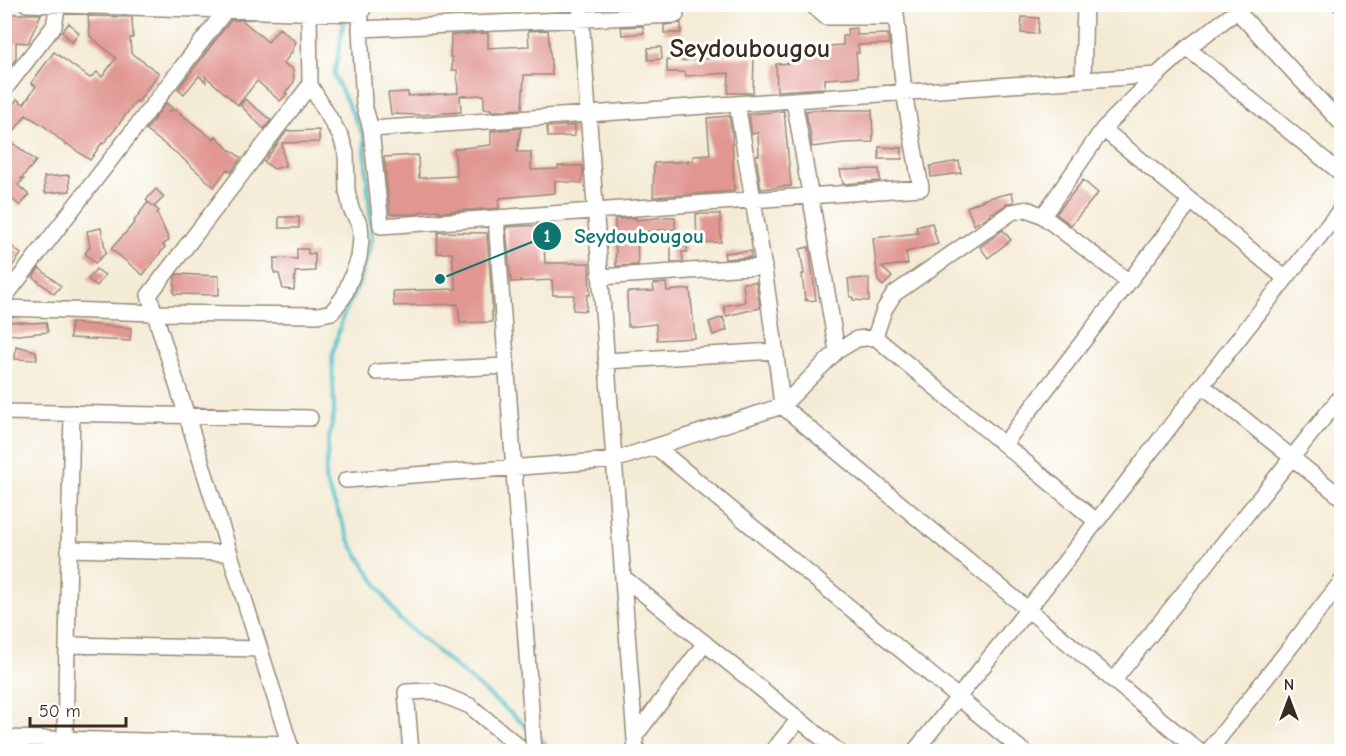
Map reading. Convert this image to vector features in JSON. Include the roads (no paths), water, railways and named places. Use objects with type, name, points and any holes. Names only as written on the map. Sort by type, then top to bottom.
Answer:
[{"type":"street","points":[[27,4],[362,16],[580,12],[676,15]]},
{"type":"street","points":[[362,16],[364,105],[371,129],[381,226],[921,188],[904,92],[895,11],[826,18],[811,4]]},
{"type":"street","points":[[1083,80],[1085,4]]},
{"type":"street","points":[[4,90],[54,26],[58,5]]},
{"type":"street","points":[[1043,216],[1103,129],[1157,75],[1237,7],[1341,124]]},
{"type":"street","points":[[4,298],[226,10]]},
{"type":"street","points":[[580,12],[636,744]]},
{"type":"street","points":[[4,308],[318,315],[332,312],[344,296],[359,258],[360,225],[351,209],[347,191],[346,153],[341,137],[310,85],[309,13]]},
{"type":"street","points":[[1187,48],[1341,174]]},
{"type":"street","points":[[371,129],[1157,75]]},
{"type":"street","points":[[4,738],[291,748],[149,295],[310,85]]},
{"type":"street","points":[[794,100],[837,351]]},
{"type":"street","points":[[737,104],[764,266],[782,406],[1200,752]]},
{"type":"street","points":[[1103,129],[1286,278]]},
{"type":"street","points":[[1004,444],[1191,201]]},
{"type":"street","points":[[914,752],[1341,208]]},
{"type":"street","points":[[875,337],[884,310],[894,294],[1012,212],[1027,209],[1043,216],[1129,282]]},
{"type":"street","points":[[496,218],[534,752]]},
{"type":"street","points":[[600,277],[764,266]]},
{"type":"street","points":[[346,480],[614,460],[782,406],[837,351],[857,339],[875,337],[1096,521]]},
{"type":"street","points":[[606,361],[776,351]]},
{"type":"street","points":[[377,372],[507,366]]},
{"type":"street","points":[[1202,384],[1341,498]]},
{"type":"street","points":[[1114,680],[1341,395]]},
{"type":"street","points":[[4,412],[310,418]]},
{"type":"street","points":[[65,740],[72,413]]},
{"type":"street","points":[[656,447],[1024,752]]},
{"type":"street","points":[[69,549],[230,553]]},
{"type":"street","points":[[623,577],[839,752]]},
{"type":"street","points":[[1208,752],[1341,581]]},
{"type":"street","points":[[636,744],[705,643]]},
{"type":"street","points":[[67,645],[260,649]]},
{"type":"street","points":[[411,752],[406,692],[433,691],[470,705],[517,745],[521,752]]},
{"type":"street","points":[[772,752],[799,719]]},
{"type":"waterway","points":[[344,16],[334,75],[364,137],[372,239],[360,281],[342,319],[332,357],[334,412],[325,480],[352,546],[399,619],[527,727]]},
{"type":"waterway","points":[[538,736],[553,752]]},
{"type":"place","name":"Seydoubougou","points":[[440,279]]},
{"type":"district","name":"Seydoubougou","points":[[750,49]]}]
